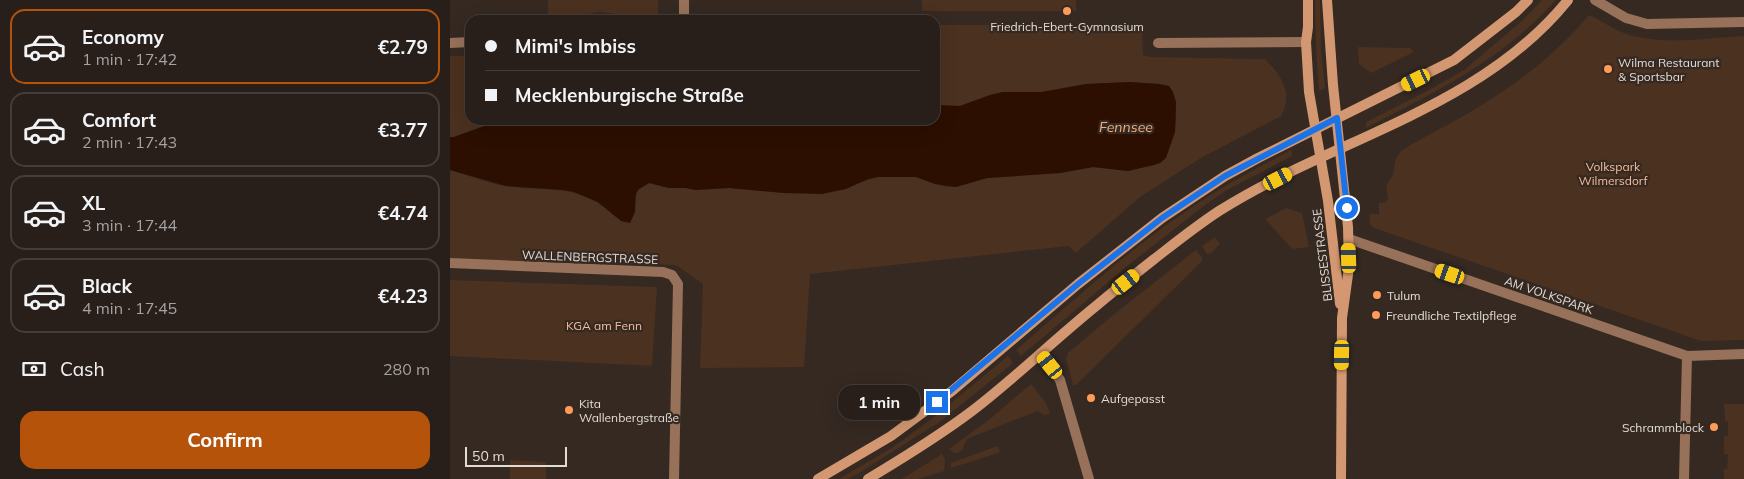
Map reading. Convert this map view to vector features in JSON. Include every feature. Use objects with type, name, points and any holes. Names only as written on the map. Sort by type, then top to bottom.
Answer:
[{"type":"main road","name":"BLISSESTRASSE","points":[[1308,0],[1306,42],[1310,92],[1328,201],[1342,318],[1341,479]]},
{"type":"main road","name":"BLISSESTRASSE","points":[[1327,0],[1331,68],[1349,239],[1349,267],[1342,318]]},
{"type":"main road","points":[[818,479],[891,436],[952,391],[1078,284],[1162,218],[1225,176],[1454,60],[1516,12],[1528,0]]},
{"type":"main road","points":[[868,479],[914,451],[971,412],[1097,305],[1186,234],[1218,212],[1250,193],[1416,114],[1472,83],[1521,49],[1559,12],[1568,0]]},
{"type":"street","points":[[684,0],[684,15]]},
{"type":"street","points":[[1595,0],[1621,15],[1647,24],[1744,22]]},
{"type":"street","points":[[450,43],[465,42]]},
{"type":"street","points":[[1158,43],[1306,42]]},
{"type":"street","name":"AM VOLKSPARK","points":[[1349,239],[1687,356],[1744,354]]},
{"type":"street","name":"WALLENBERGSTRASSE","points":[[450,264],[663,272],[676,278],[678,284],[674,479]]},
{"type":"street","points":[[1041,353],[1060,380],[1089,479]]},
{"type":"street","points":[[1684,479],[1687,356]]},
{"type":"green space","points":[[548,0],[658,0],[658,15],[624,15],[599,12],[583,15],[548,15]]},
{"type":"green space","points":[[922,0],[1076,0],[1076,11],[922,11]]},
{"type":"green space","points":[[1315,0],[1320,0],[1321,49],[1325,88],[1319,91],[1316,49]]},
{"type":"green space","points":[[1542,0],[1556,0],[1513,41],[1490,58],[1443,87],[1366,128],[1366,122],[1464,70],[1524,19]]},
{"type":"green space","name":"Volkspark Wilmersdorf","points":[[1589,15],[1619,31],[1638,37],[1683,40],[1744,36],[1744,340],[1701,341],[1374,228],[1370,224],[1369,214],[1379,214],[1379,203],[1385,202],[1388,199],[1386,186],[1393,175],[1395,160],[1401,151],[1484,104],[1506,89],[1549,56]]},
{"type":"green space","points":[[940,25],[1142,25],[1143,55],[1150,57],[1265,59],[1281,78],[1286,92],[1285,108],[1281,116],[1201,158],[1140,197],[1076,253],[1069,246],[810,274],[804,367],[700,368],[703,284],[676,265],[450,259],[450,170],[505,186],[576,193],[589,198],[616,217],[635,198],[639,189],[649,183],[669,188],[695,190],[729,188],[784,193],[858,183],[878,177],[916,177],[945,187],[956,187],[987,178],[1060,173],[1093,167],[1128,171],[1160,163],[1175,132],[1176,102],[1160,84],[1130,82],[1086,84],[1042,92],[1003,92],[960,106],[940,105]]},
{"type":"green space","points":[[1358,47],[1410,48],[1414,52],[1371,73],[1359,64]]},
{"type":"green space","points":[[450,56],[465,56],[465,125],[487,125],[450,137]]},
{"type":"green space","points":[[1291,150],[1292,156],[1227,190],[1205,205],[1125,268],[1021,356],[1016,350],[1102,276],[1168,224],[1203,200]]},
{"type":"green space","points":[[1286,208],[1302,213],[1309,247],[1292,249],[1265,219]]},
{"type":"green space","points":[[1215,237],[1220,244],[1211,253],[1207,254],[1202,246]]},
{"type":"green space","points":[[1196,250],[1202,261],[1076,385],[1073,385],[1066,359],[1068,353]]},
{"type":"green space","name":"KGA am Fenn","points":[[450,280],[657,287],[652,366],[450,356]]},
{"type":"green space","points":[[1008,356],[1013,363],[938,423],[859,473],[848,479],[839,479],[893,447],[929,421]]},
{"type":"green space","points":[[1031,384],[1046,403],[1050,414],[1044,415],[1037,411],[967,439],[962,450],[958,453],[954,453],[949,449],[990,419]]},
{"type":"green space","points":[[1724,404],[1744,404],[1744,479],[1724,479],[1724,469],[1727,469],[1728,454],[1724,454],[1724,436],[1728,436],[1728,421],[1725,421]]},
{"type":"green space","points":[[997,446],[1000,451],[998,453],[951,468],[951,463]]},
{"type":"green space","points":[[942,454],[945,460],[944,471],[918,479],[902,479]]},
{"type":"green space","points":[[510,460],[546,462],[546,479],[510,479]]},
{"type":"water","name":"Fennsee","points":[[1130,82],[1169,86],[1176,102],[1175,132],[1166,158],[1160,163],[1128,171],[1093,167],[1060,173],[987,178],[956,187],[935,184],[916,177],[878,177],[868,179],[846,189],[822,194],[729,188],[695,190],[669,188],[649,183],[636,193],[635,212],[630,223],[621,221],[598,202],[574,192],[506,186],[450,170],[450,137],[487,125],[940,125],[940,105],[960,106],[1003,92],[1042,92],[1086,84]]},
{"type":"place","name":"Friedrich-Ebert-Gymnasium","points":[[1067,11]]},
{"type":"place","name":"Wilma Restaurant & Sportsbar","points":[[1608,69]]},
{"type":"place","name":"Tulum","points":[[1377,295]]},
{"type":"place","name":"Freundliche Textilpflege","points":[[1376,315]]},
{"type":"place","name":"Aufgepasst","points":[[1091,398]]},
{"type":"place","name":"Kita Wallenbergstraße","points":[[569,410]]},
{"type":"place","name":"Schrammblock","points":[[1714,427]]},
{"type":"route","points":[[937,402],[1078,284],[1162,218],[1225,176],[1289,141],[1337,118],[1347,208]]}]
